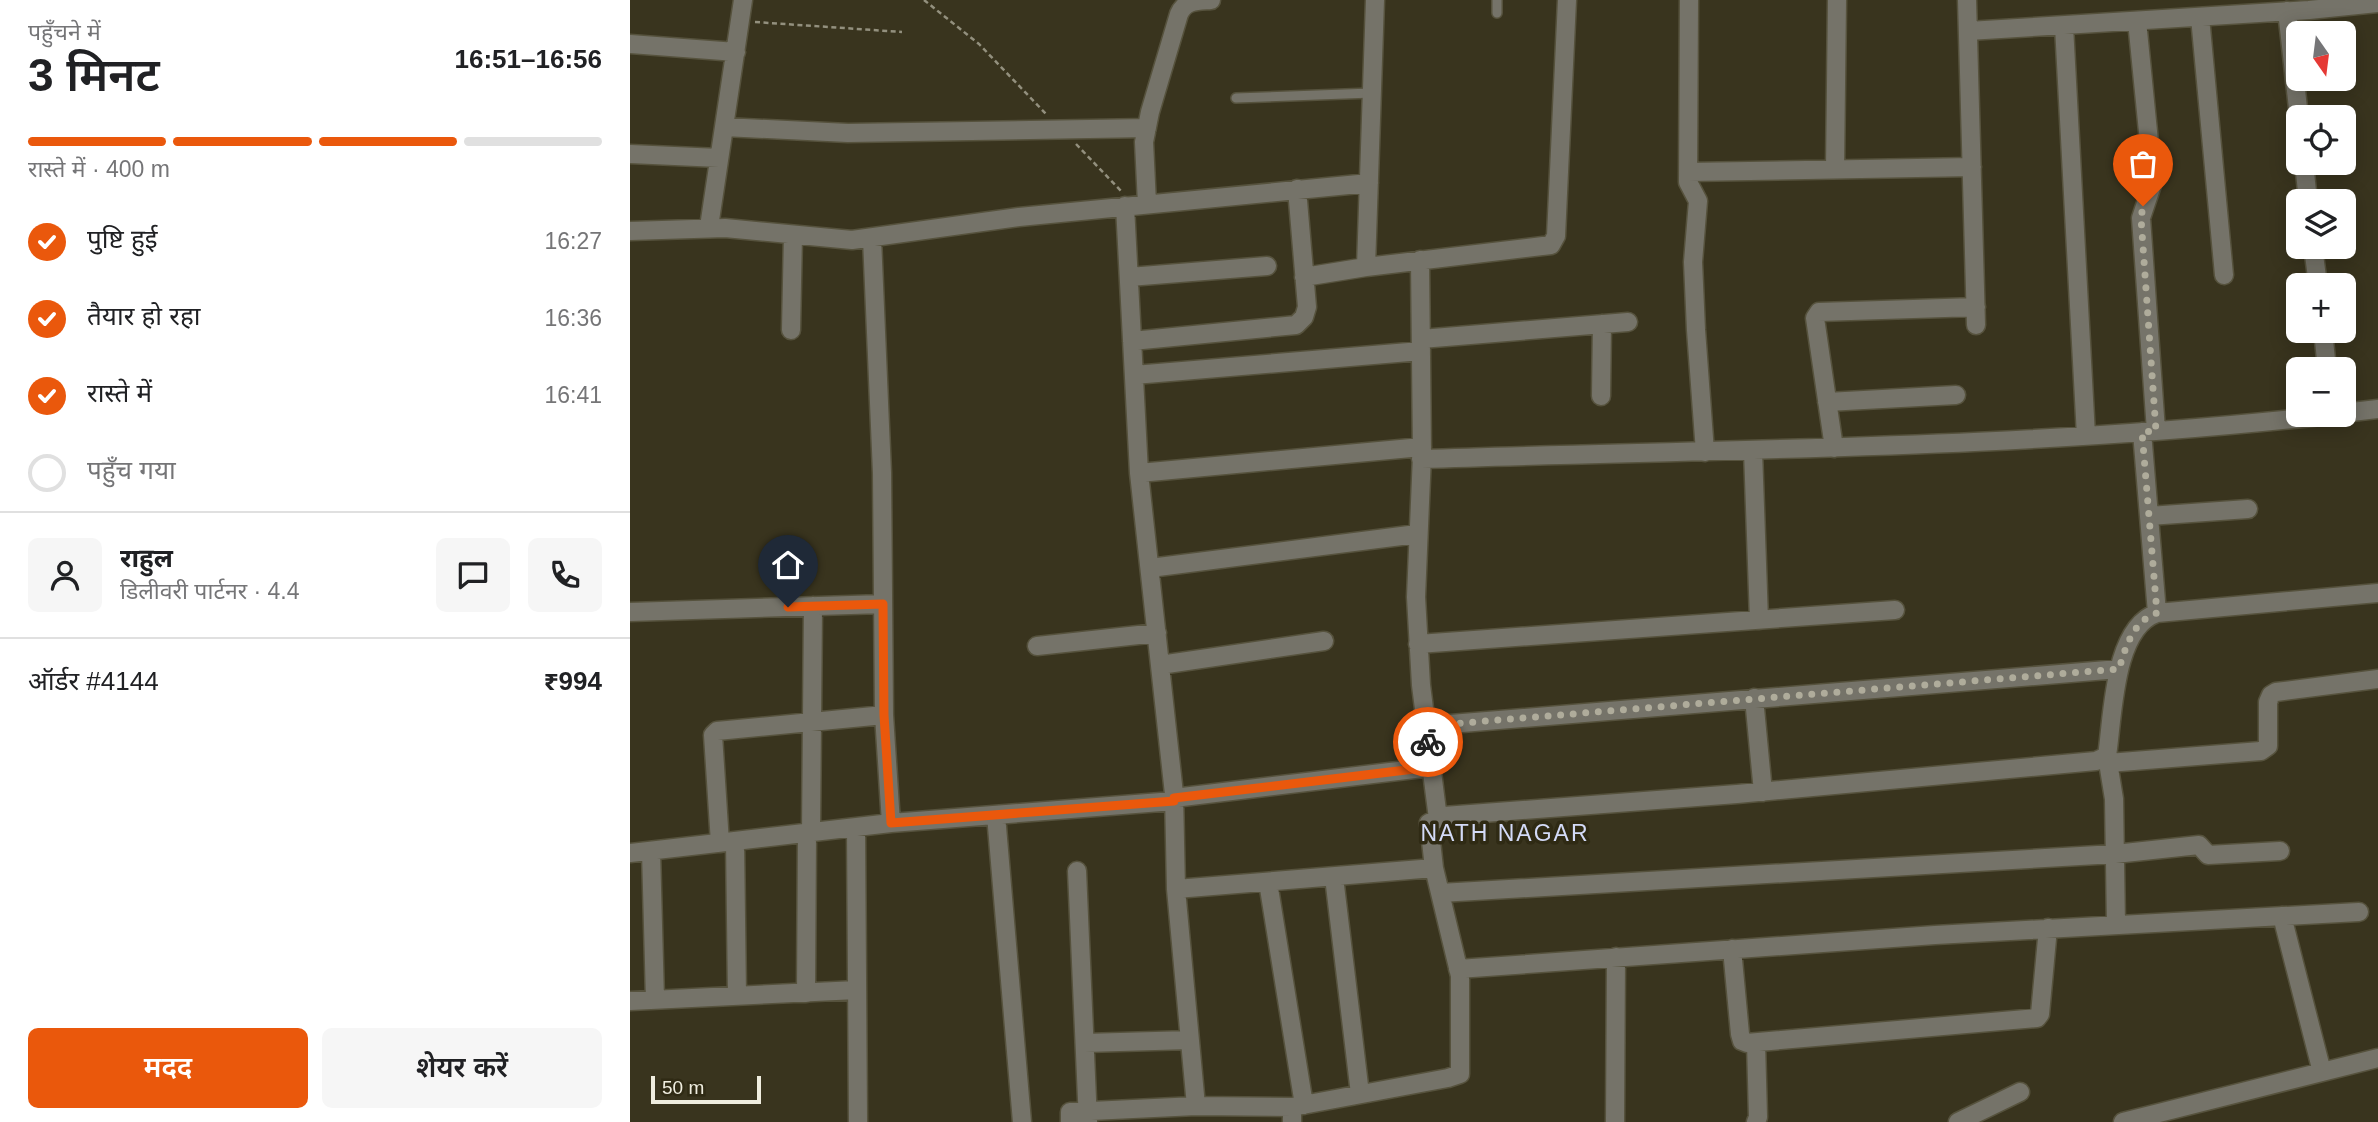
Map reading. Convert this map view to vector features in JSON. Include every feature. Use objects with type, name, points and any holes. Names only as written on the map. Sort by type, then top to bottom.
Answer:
[{"type":"street","points":[[709,228],[743,0]]},
{"type":"street","points":[[1147,204],[1144,142],[1175,6],[1211,0]]},
{"type":"street","points":[[1366,267],[1375,0]]},
{"type":"street","points":[[1304,277],[1551,244],[1556,236],[1567,0]]},
{"type":"street","points":[[1689,0],[1688,172],[1690,187],[1698,201],[1693,262],[1705,452]]},
{"type":"street","points":[[1835,169],[1837,0]]},
{"type":"street","points":[[1966,0],[1976,325]]},
{"type":"street","points":[[1968,31],[2200,17],[2261,6],[2287,11],[2371,2]]},
{"type":"street","points":[[2287,11],[2298,105]]},
{"type":"street","points":[[2200,17],[2224,275]]},
{"type":"street","points":[[2137,21],[2153,182],[2141,218],[2149,432],[2149,516],[2157,613]]},
{"type":"street","points":[[2064,26],[2086,436]]},
{"type":"street","points":[[630,44],[736,52]]},
{"type":"street","points":[[724,127],[848,133],[1147,128]]},
{"type":"street","points":[[630,154],[719,158]]},
{"type":"street","points":[[1688,172],[1972,167]]},
{"type":"street","points":[[630,231],[709,228],[838,240],[872,238],[1019,216],[1369,183]]},
{"type":"street","points":[[1132,341],[1296,325],[1304,317],[1307,307],[1297,189]]},
{"type":"street","points":[[1125,206],[1139,473],[1174,799],[1176,889],[1196,1106]]},
{"type":"street","points":[[791,330],[793,235]]},
{"type":"street","points":[[872,238],[883,473],[884,715],[891,823]]},
{"type":"street","points":[[1420,261],[1421,453],[1416,597],[1426,726],[1438,819]]},
{"type":"street","points":[[1129,277],[1267,266]]},
{"type":"street","points":[[1834,448],[1815,318],[1819,312],[1976,307]]},
{"type":"street","points":[[1134,375],[1628,322]]},
{"type":"street","points":[[1601,396],[1602,324]]},
{"type":"street","points":[[1827,402],[1956,395]]},
{"type":"street","points":[[2356,412],[2378,410]]},
{"type":"street","points":[[1139,473],[1421,453],[1705,452],[1834,448],[2086,436],[2286,420]]},
{"type":"street","points":[[1753,451],[1759,620]]},
{"type":"street","points":[[2149,516],[2248,509]]},
{"type":"street","points":[[1150,568],[1417,534]]},
{"type":"street","points":[[2116,925],[2114,799],[2108,760],[2119,669],[2126,647],[2140,622],[2157,613],[2378,593]]},
{"type":"street","points":[[630,612],[883,604]]},
{"type":"street","points":[[806,993],[813,606]]},
{"type":"street","points":[[1418,644],[1895,610]]},
{"type":"street","points":[[1037,646],[1157,633]]},
{"type":"street","points":[[1160,665],[1324,641]]},
{"type":"street","points":[[1426,726],[2119,669]]},
{"type":"street","points":[[1070,1122],[1070,1112],[1088,1117],[1196,1106],[1296,1111],[1360,1094],[1460,1074],[1458,969],[1434,868],[1429,823],[1438,819],[2108,760],[2261,751],[2268,746],[2268,702],[2271,695],[2276,692],[2378,679]]},
{"type":"street","points":[[1754,698],[1763,792]]},
{"type":"street","points":[[737,996],[727,842],[713,735],[723,729],[884,715]]},
{"type":"street","points":[[630,853],[891,823],[1174,799],[1431,767]]},
{"type":"street","points":[[996,815],[1021,1122]]},
{"type":"street","points":[[856,828],[858,1122]]},
{"type":"street","points":[[1440,893],[2115,854],[2199,845],[2208,855],[2280,851]]},
{"type":"street","points":[[651,851],[655,1000]]},
{"type":"street","points":[[1176,889],[1434,868]]},
{"type":"street","points":[[1077,872],[1088,1117]]},
{"type":"street","points":[[1334,877],[1360,1094]]},
{"type":"street","points":[[1268,882],[1296,1111]]},
{"type":"street","points":[[1458,969],[2048,928],[2359,912]]},
{"type":"street","points":[[2282,916],[2322,1072]]},
{"type":"street","points":[[1732,949],[1740,1034],[1742,1041],[1756,1043],[2037,1018],[2040,1013],[2048,928]]},
{"type":"street","points":[[1615,1122],[1616,957]]},
{"type":"street","points":[[630,1001],[857,990]]},
{"type":"street","points":[[1085,1043],[1190,1040]]},
{"type":"street","points":[[1756,1043],[1756,1122]]},
{"type":"street","points":[[2123,1122],[2378,1058]]},
{"type":"street","points":[[1958,1122],[2020,1092]]},
{"type":"lane","points":[[1497,0],[1497,13]]},
{"type":"lane","points":[[1236,98],[1372,93]]},
{"type":"path","points":[[924,0],[979,44],[1121,189],[1125,206]]},
{"type":"path","points":[[740,21],[902,32]]},
{"type":"way so far","points":[[1428,742],[1426,726],[2119,669],[2126,647],[2140,622],[2157,613],[2142,432],[2156,431],[2141,218],[2143,206]]},
{"type":"district","name":"NATH NAGAR","points":[[1505,833]]},
{"type":"route","points":[[788,607],[883,604],[884,715],[891,823],[1174,801],[1174,798],[1431,767],[1428,742]]}]
